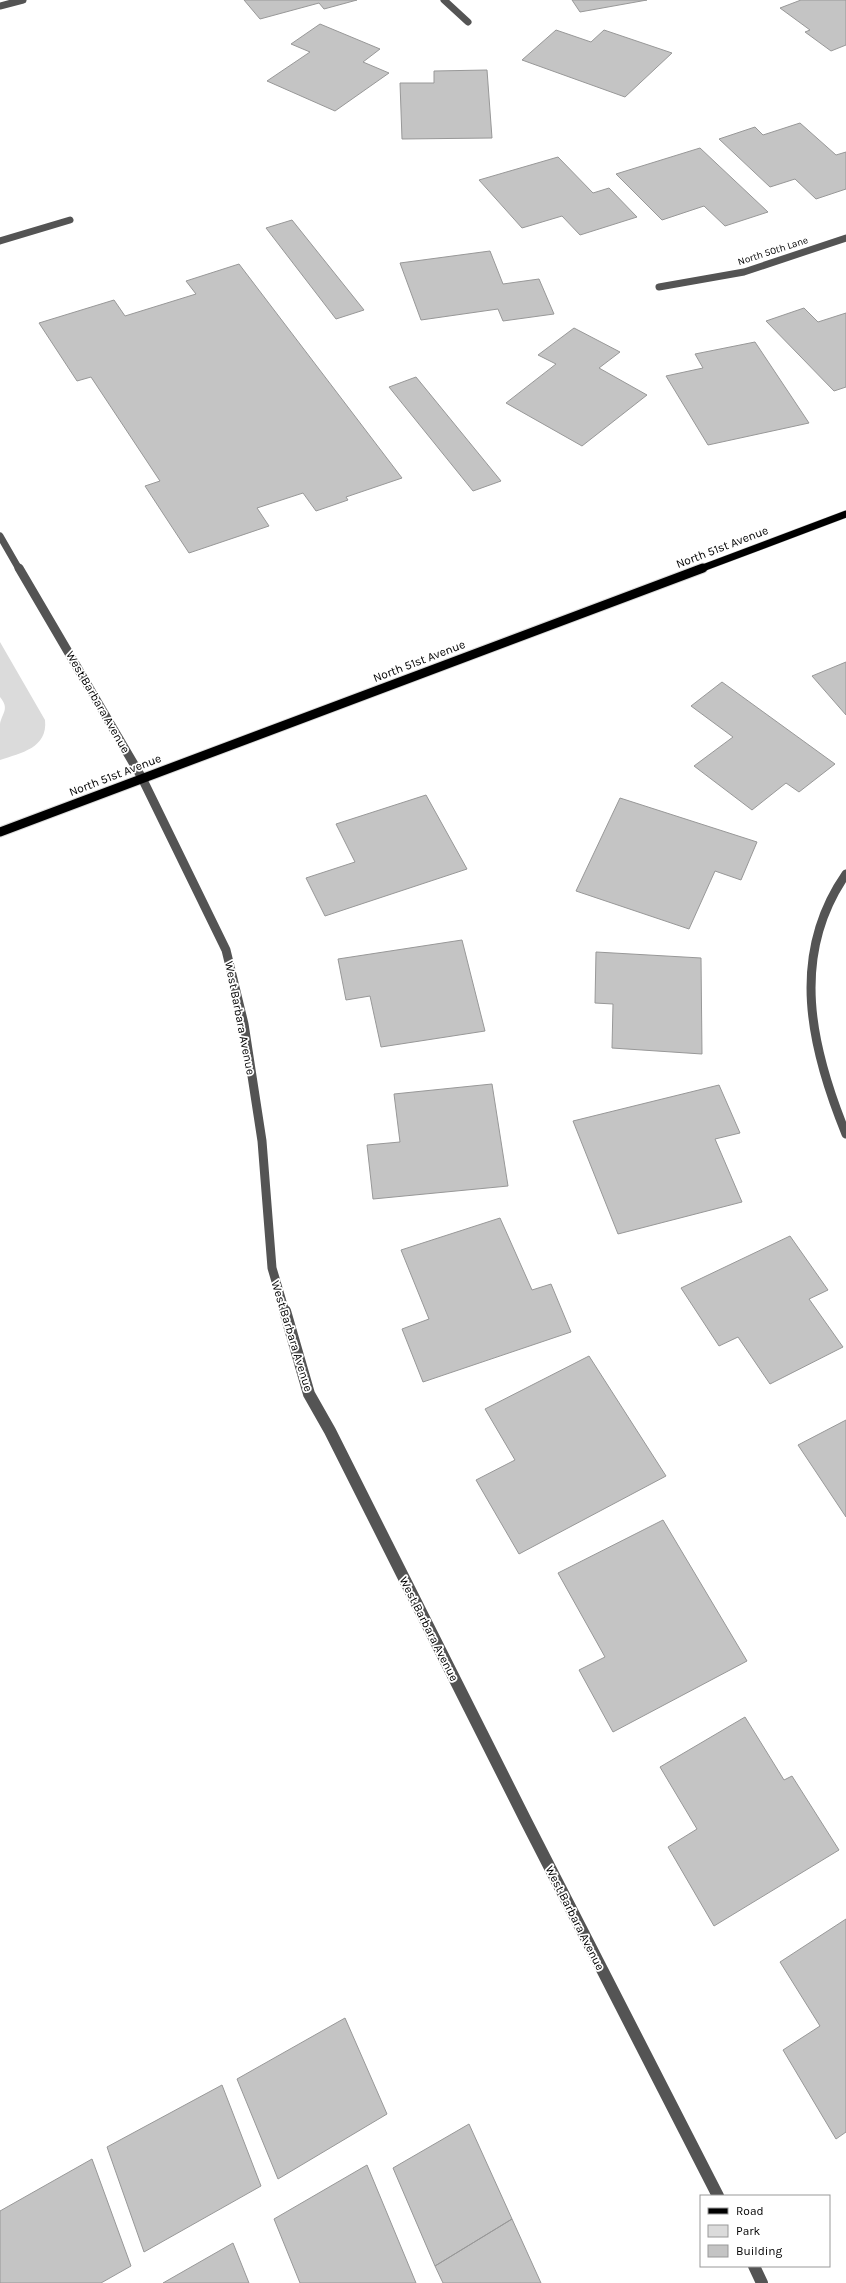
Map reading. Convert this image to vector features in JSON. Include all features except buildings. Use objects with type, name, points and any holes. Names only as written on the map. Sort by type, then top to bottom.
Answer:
[{"type":"main road","name":"North 51st Avenue","points":[[0,832],[846,514]]},
{"type":"street","points":[[0,6],[23,0]]},
{"type":"street","points":[[444,0],[468,22]]},
{"type":"street","points":[[0,241],[70,220]]},
{"type":"street","name":"North 50th Lane","points":[[658,287],[744,272],[846,238]]},
{"type":"street","name":"West Barbara Avenue","points":[[0,536],[142,778],[226,950],[244,1024],[262,1141],[272,1268],[309,1394],[330,1431],[508,1786],[717,2195]]},
{"type":"street","points":[[846,874],[819,924],[813,960],[811,994],[817,1046],[835,1108],[846,1134]]},
{"type":"street","points":[[754,2267],[762,2283]]},
{"type":"green space","points":[[0,642],[45,720],[45,729],[38,743],[32,748],[0,760],[0,724],[5,708],[0,697]]}]
